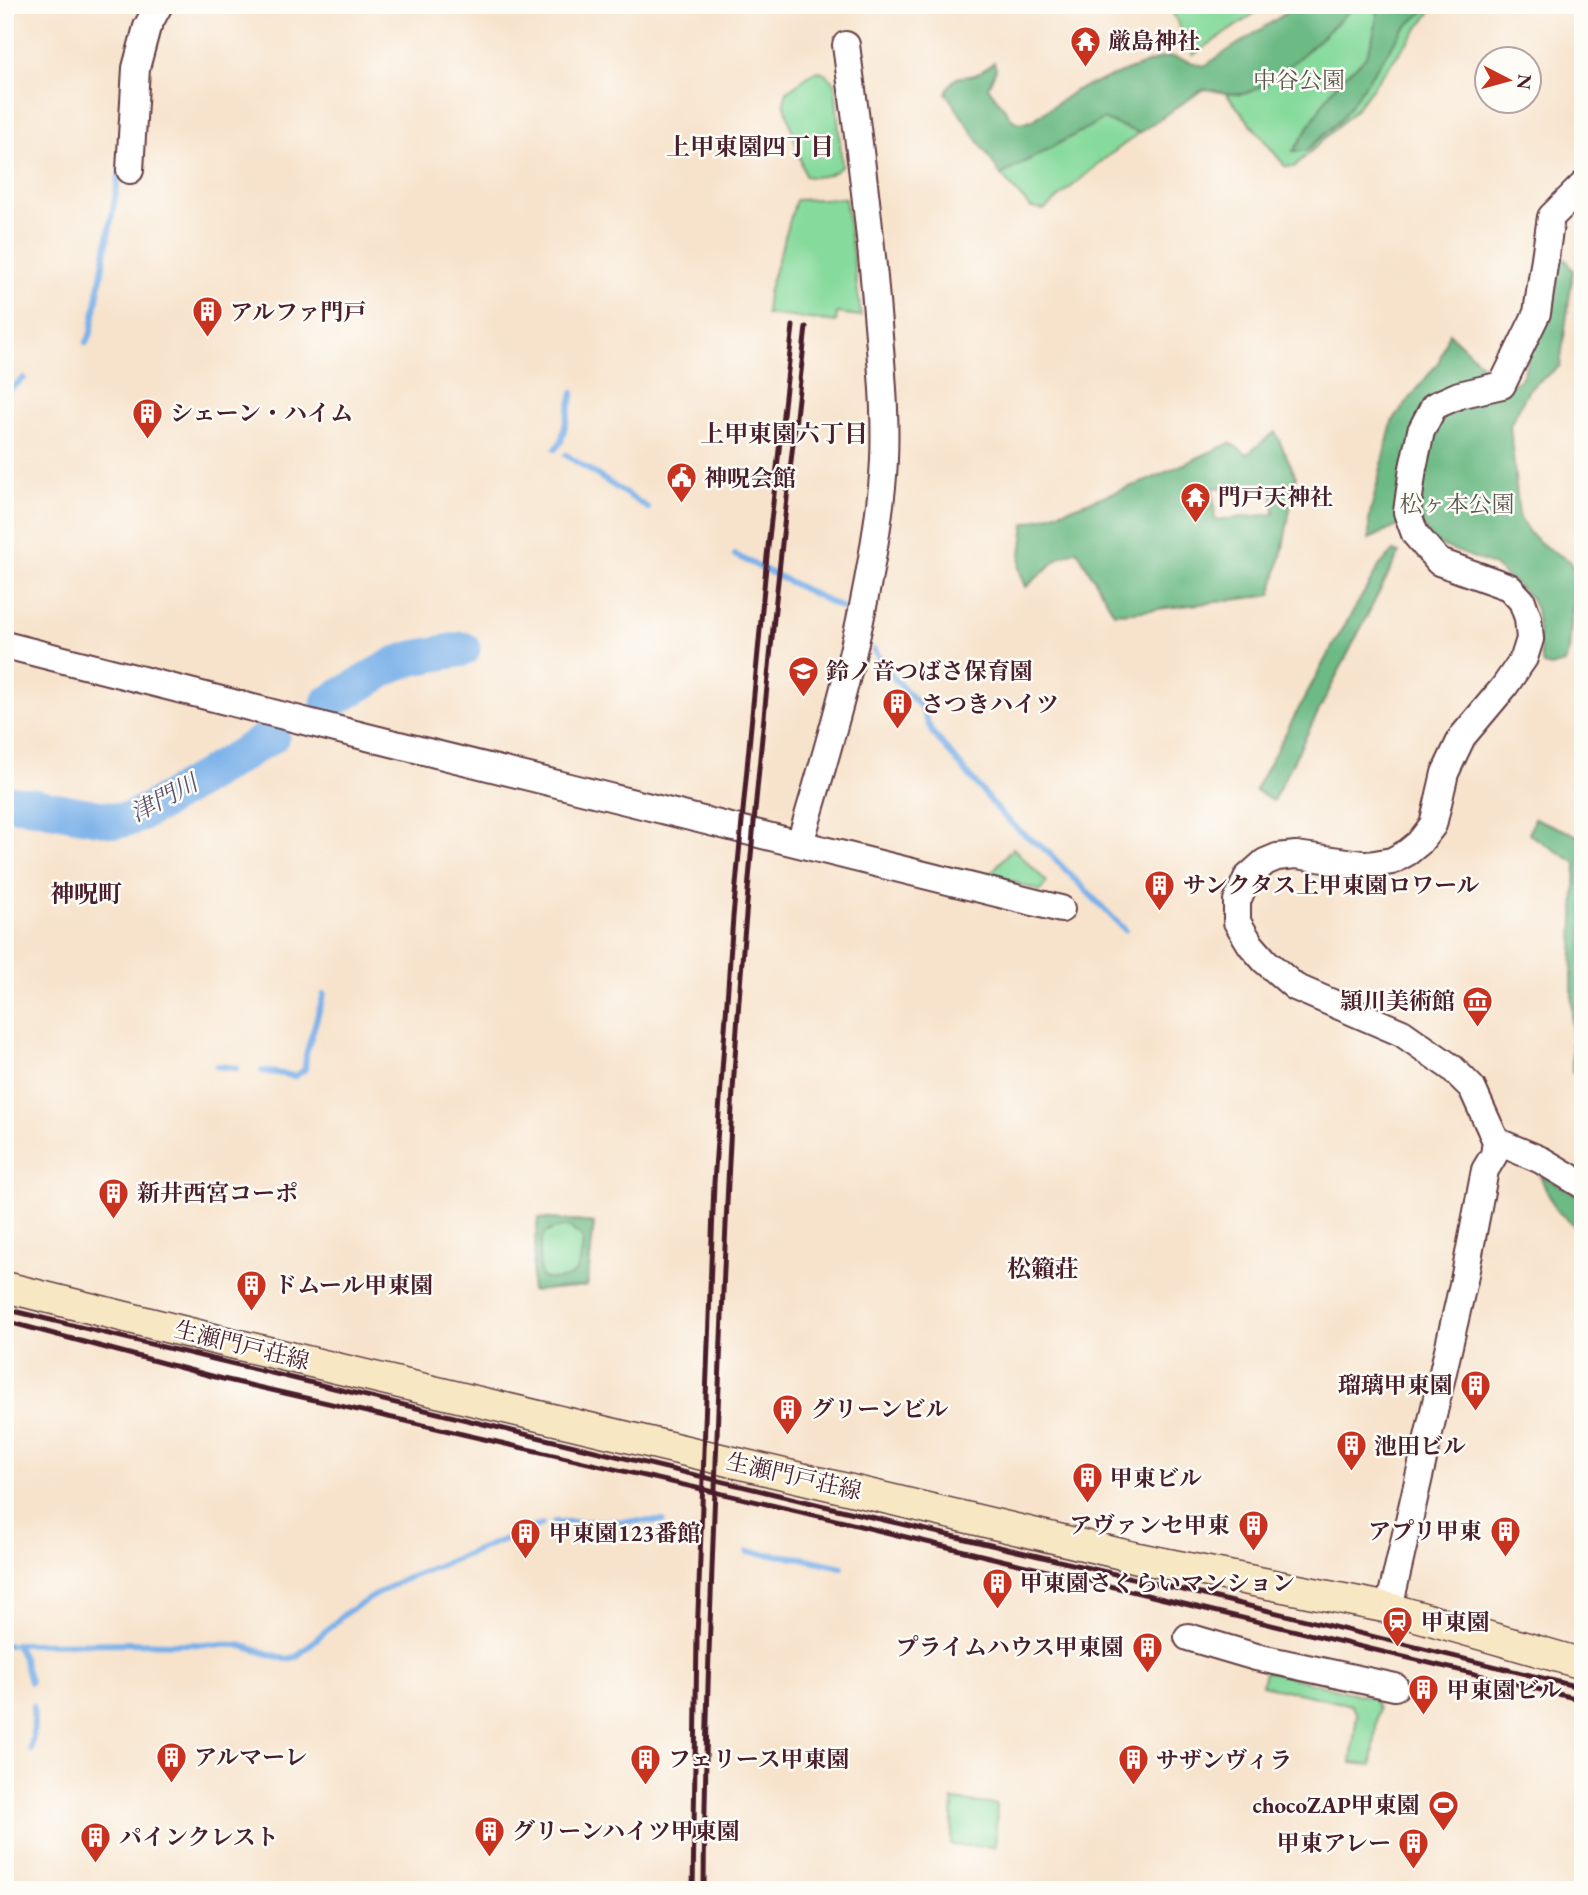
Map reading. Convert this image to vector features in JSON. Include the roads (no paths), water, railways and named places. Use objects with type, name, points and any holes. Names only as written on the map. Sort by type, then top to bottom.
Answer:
[{"type":"main road","name":"生瀬門戸荘線","points":[[5,1287],[1138,1558],[1389,1608],[1583,1664]]},
{"type":"street","points":[[131,170],[136,68],[147,27],[159,5]]},
{"type":"street","points":[[800,843],[860,628],[883,485],[885,401],[866,188],[846,45]]},
{"type":"street","points":[[1389,1608],[1464,1280],[1485,1170],[1494,1155],[1496,1141],[1472,1088],[1452,1068],[1402,1033],[1294,987],[1265,961],[1237,922],[1237,901],[1247,878],[1265,862],[1277,857],[1296,855],[1369,865],[1392,861],[1419,843],[1433,825],[1445,773],[1462,737],[1504,687],[1524,658],[1530,639],[1528,618],[1522,601],[1509,587],[1439,562],[1415,534],[1407,512],[1421,431],[1434,406],[1459,395],[1502,386],[1537,313],[1551,218],[1583,185]]},
{"type":"street","points":[[5,645],[1061,909]]},
{"type":"street","points":[[1496,1141],[1541,1160],[1583,1185]]},
{"type":"street","points":[[1188,1637],[1256,1657],[1395,1687]]},
{"type":"waterway","points":[[86,343],[91,333],[120,170]]},
{"type":"waterway","points":[[5,393],[24,378]]},
{"type":"waterway","points":[[555,449],[561,442],[573,393]]},
{"type":"waterway","points":[[566,455],[648,508]]},
{"type":"waterway","points":[[735,555],[842,608]]},
{"type":"waterway","name":"津門川","points":[[328,703],[395,664],[463,649]]},
{"type":"waterway","points":[[874,650],[893,677],[921,707],[932,732],[1001,813],[1048,852],[1125,930]]},
{"type":"waterway","name":"津門川","points":[[5,802],[118,821],[132,818],[272,736]]},
{"type":"waterway","points":[[262,1071],[296,1076],[305,1069],[306,1054],[324,994]]},
{"type":"waterway","points":[[217,1066],[236,1068]]},
{"type":"waterway","points":[[554,1522],[663,1521]]},
{"type":"waterway","points":[[15,1644],[239,1645],[286,1659],[296,1657],[347,1612],[398,1582],[542,1524]]},
{"type":"waterway","points":[[748,1552],[802,1558],[842,1567]]},
{"type":"waterway","points":[[16,1644],[30,1682]]},
{"type":"waterway","points":[[31,1750],[33,1706]]},
{"type":"railway","points":[[693,1890],[697,1639],[714,1183],[733,917],[767,556],[793,326]]},
{"type":"railway","points":[[704,1890],[713,1530],[736,1038],[766,694],[806,327]]},
{"type":"railway","points":[[5,1309],[1583,1688]]},
{"type":"railway","points":[[5,1321],[223,1379],[823,1517],[1583,1700]]},
{"type":"place","name":"厳島神社","points":[[1085,68]]},
{"type":"place","name":"アルファ門戸","points":[[207,339]]},
{"type":"place","name":"シェーン・ハイム","points":[[147,440]]},
{"type":"place","name":"神呪会館","points":[[681,505]]},
{"type":"place","name":"門戸天神社","points":[[1195,524]]},
{"type":"place","name":"鈴ノ音つばさ保育園","points":[[803,698]]},
{"type":"place","name":"さつきハイツ","points":[[898,731]]},
{"type":"place","name":"サンクタス上甲東園ロワール","points":[[1160,912]]},
{"type":"place","name":"頴川美術館","points":[[1478,1028]]},
{"type":"place","name":"新井西宮コーポ","points":[[114,1220]]},
{"type":"place","name":"ドムール甲東園","points":[[251,1312]]},
{"type":"place","name":"瑠璃甲東園","points":[[1476,1412]]},
{"type":"place","name":"グリーンビル","points":[[788,1436]]},
{"type":"place","name":"池田ビル","points":[[1351,1473]]},
{"type":"place","name":"甲東ビル","points":[[1087,1505]]},
{"type":"place","name":"アヴァンセ甲東","points":[[1253,1552]]},
{"type":"place","name":"アプリ甲東","points":[[1505,1558]]},
{"type":"place","name":"甲東園123番館","points":[[526,1560]]},
{"type":"place","name":"甲東園さくらいマンション","points":[[997,1610]]},
{"type":"place","name":"甲東園","points":[[1398,1649]]},
{"type":"place","name":"プライムハウス甲東園","points":[[1147,1674]]},
{"type":"place","name":"甲東園ビル","points":[[1424,1717]]},
{"type":"place","name":"アルマーレ","points":[[171,1784]]},
{"type":"place","name":"フェリース甲東園","points":[[645,1786]]},
{"type":"place","name":"サザンヴィラ","points":[[1133,1787]]},
{"type":"place","name":"chocoZAP甲東園","points":[[1443,1832]]},
{"type":"place","name":"グリーンハイツ甲東園","points":[[489,1858]]},
{"type":"place","name":"パインクレスト","points":[[96,1864]]},
{"type":"place","name":"甲東アレー","points":[[1414,1870]]},
{"type":"district","name":"上甲東園四丁目","points":[[750,147]]},
{"type":"district","name":"上甲東園六丁目","points":[[784,434]]},
{"type":"district","name":"神呪町","points":[[86,894]]},
{"type":"district","name":"松籟荘","points":[[1043,1269]]},
{"type":"park label","name":"中谷公園","points":[[1299,80]]},
{"type":"park label","name":"松ヶ本公園","points":[[1457,504]]}]
